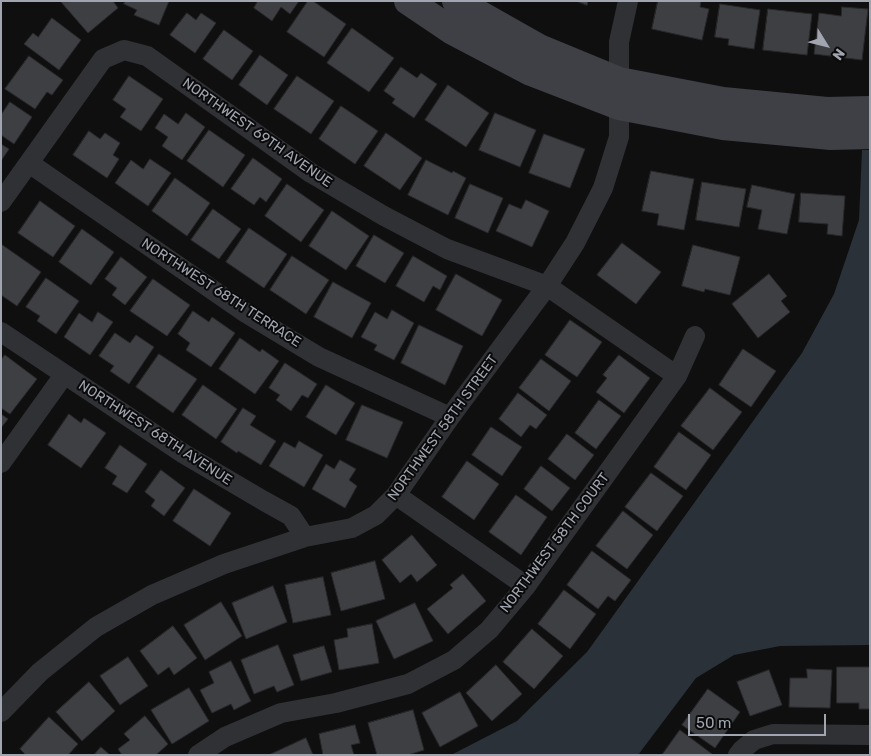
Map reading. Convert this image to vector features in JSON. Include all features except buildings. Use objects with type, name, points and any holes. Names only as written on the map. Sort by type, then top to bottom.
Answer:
[{"type":"street","points":[[408,1],[450,30],[531,72],[619,93],[723,126],[831,136],[870,135]]},
{"type":"street","points":[[456,1],[619,93],[827,111],[870,110]]},
{"type":"street","name":"NORTHWEST 58TH STREET","points":[[1,712],[40,672],[96,627],[152,595],[215,568],[305,537],[352,528],[376,515],[396,495],[450,417],[547,286],[575,243],[603,188],[619,137],[619,42],[628,1]]},
{"type":"street","name":"NORTHWEST 69TH AVENUE","points":[[29,163],[103,59],[124,50],[147,56],[311,173],[384,216],[447,249],[547,286],[678,376]]},
{"type":"street","points":[[1,202],[29,163]]},
{"type":"street","name":"NORTHWEST 68TH TERRACE","points":[[29,163],[246,313],[320,357],[450,417]]},
{"type":"street","name":"NORTHWEST 68TH AVENUE","points":[[1,332],[184,454],[291,516],[305,537]]},
{"type":"street","name":"NORTHWEST 58TH COURT","points":[[198,755],[225,737],[281,713],[336,703],[408,684],[454,660],[489,630],[526,586],[678,376],[696,336]]},
{"type":"street","points":[[1,463],[64,375]]},
{"type":"street","points":[[396,495],[526,586]]},
{"type":"street","points":[[738,755],[754,740],[773,734],[870,735]]},
{"type":"shaded area","points":[[862,150],[870,150],[870,645],[780,646],[734,655],[696,678],[638,755],[451,755],[517,721],[587,652],[802,353],[834,294],[859,220]]}]
